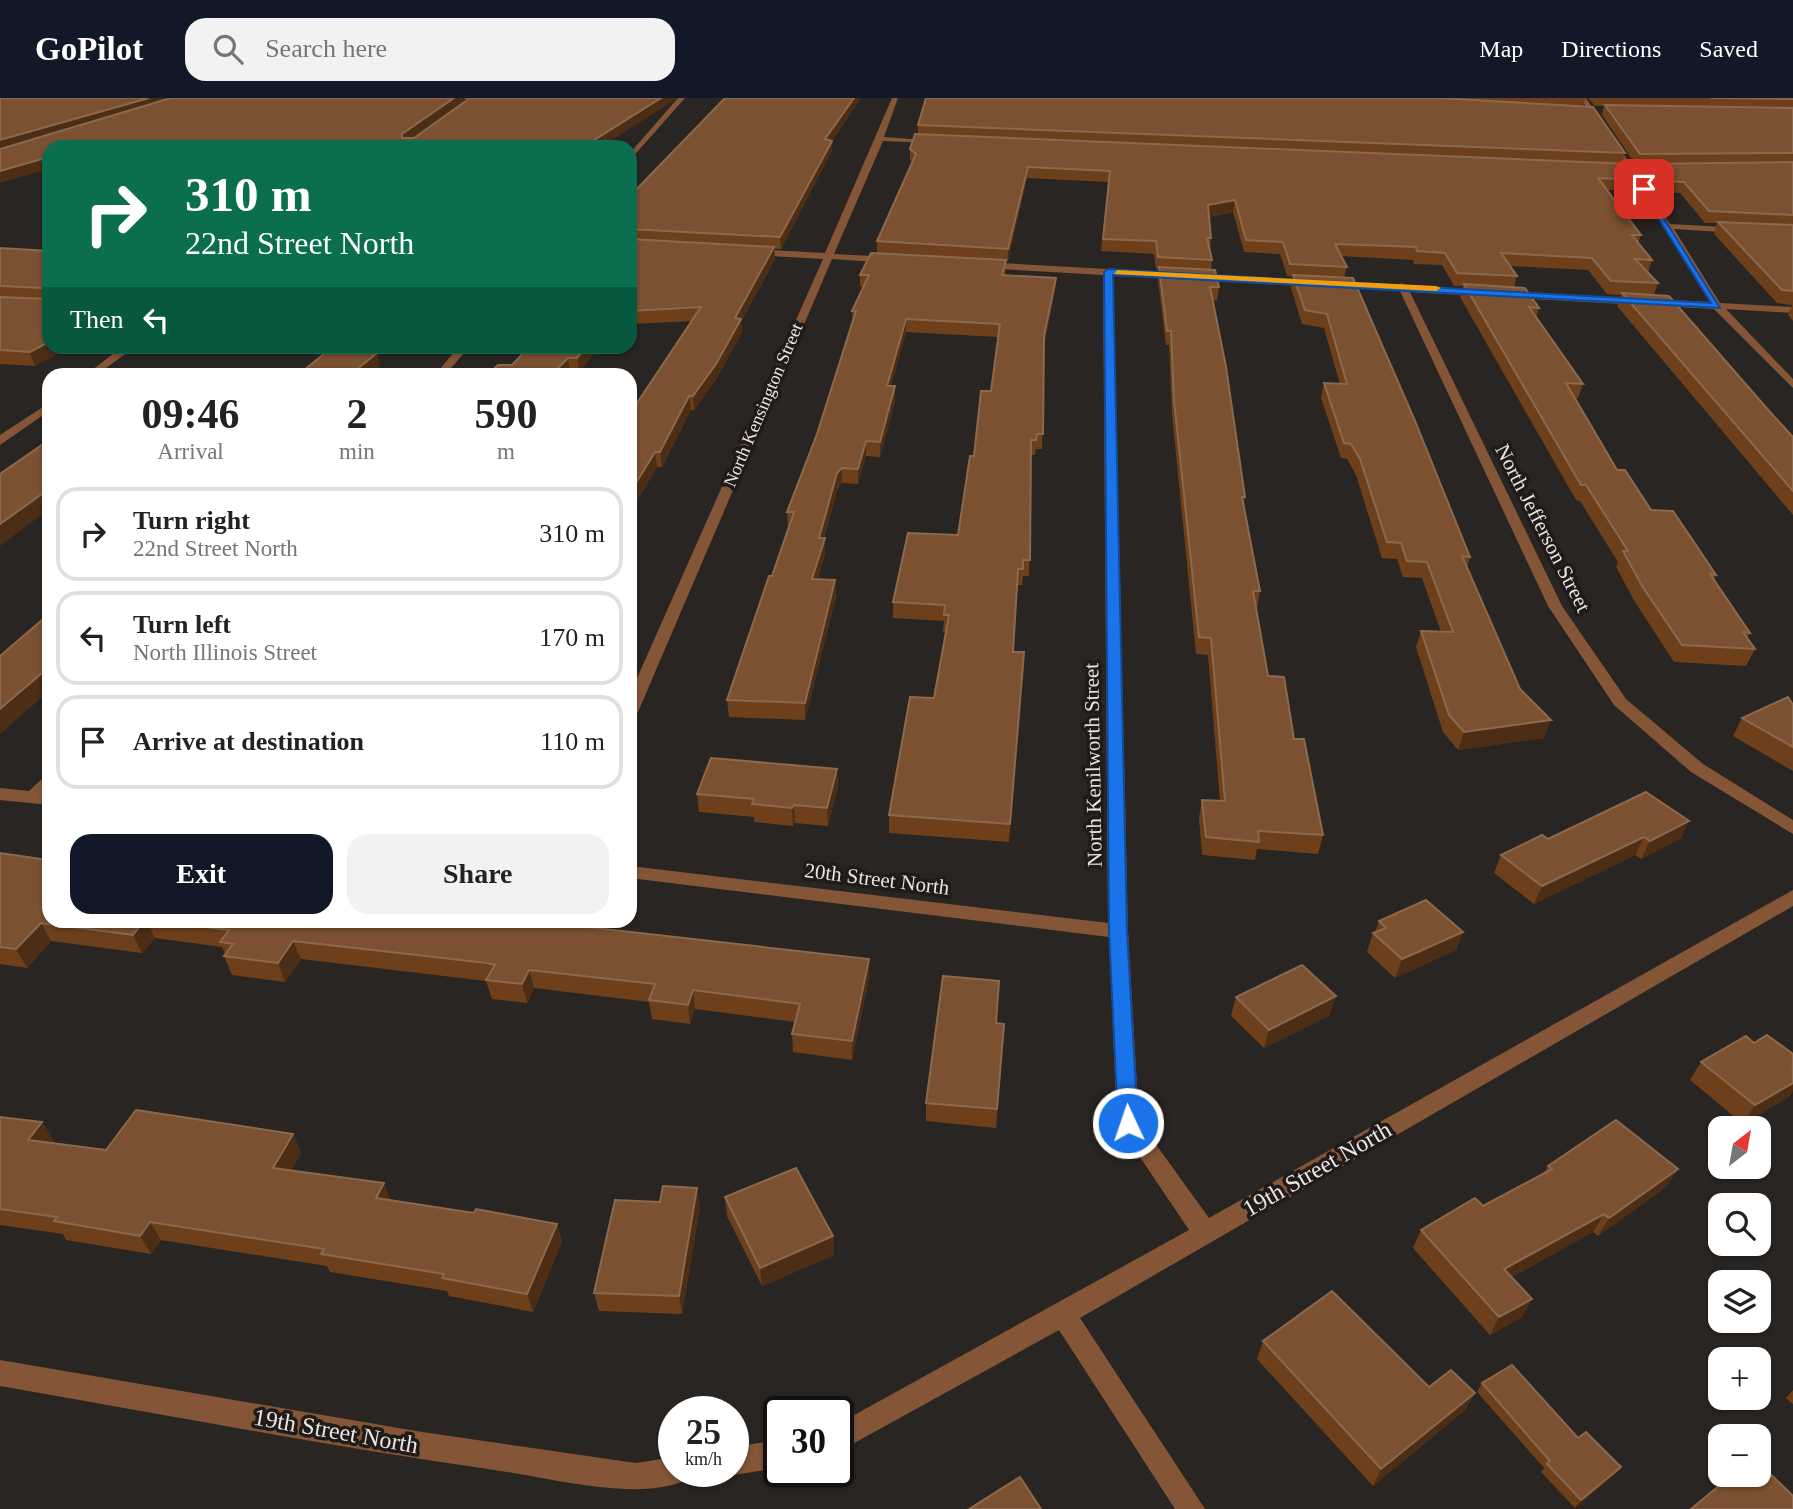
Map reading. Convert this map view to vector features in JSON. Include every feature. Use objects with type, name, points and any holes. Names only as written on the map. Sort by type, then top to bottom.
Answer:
[{"type":"street","points":[[637,150],[682,98]]},
{"type":"street","name":"North Kensington Street","points":[[637,696],[880,139],[895,98]]},
{"type":"street","points":[[1583,98],[1590,112],[1633,170],[1717,306],[1793,385]]},
{"type":"street","points":[[466,102],[477,99]]},
{"type":"street","points":[[1577,111],[1604,110]]},
{"type":"street","points":[[880,139],[946,141]]},
{"type":"street","points":[[1619,170],[1645,170]]},
{"type":"street","points":[[1667,226],[1742,230]]},
{"type":"street","points":[[735,251],[908,261]]},
{"type":"street","points":[[975,265],[1402,286],[1793,310]]},
{"type":"street","name":"North Kenilworth Street","points":[[1108,272],[1118,931],[1128,1123],[1205,1233]]},
{"type":"street","name":"North Jefferson Street","points":[[1402,286],[1555,606],[1620,702],[1698,768],[1793,828]]},
{"type":"street","points":[[100,368],[120,354]]},
{"type":"street","points":[[446,368],[459,354]]},
{"type":"street","points":[[0,441],[42,411]]},
{"type":"street","points":[[0,794],[41,798]]},
{"type":"street","name":"20th Street North","points":[[637,873],[1118,931]]},
{"type":"street","name":"19th Street North","points":[[854,1430],[1063,1314],[1793,897]]},
{"type":"street","points":[[1063,1314],[1191,1509]]},
{"type":"street","name":"19th Street North","points":[[0,1373],[422,1446],[636,1476],[658,1473]]},
{"type":"building","points":[[0,98],[149,98],[0,140]]},
{"type":"building","points":[[171,98],[454,98],[402,134],[402,138],[414,138],[470,98],[661,98],[594,140],[42,140],[42,159],[0,171],[0,149]]},
{"type":"building","points":[[725,98],[854,98],[825,139],[832,141],[780,237],[637,229],[637,189]]},
{"type":"building","points":[[926,98],[1439,98],[1593,107],[1625,153],[918,125]]},
{"type":"building","points":[[1711,98],[1793,98],[1793,99]]},
{"type":"building","points":[[1605,105],[1793,108],[1793,153],[1640,154]]},
{"type":"building","points":[[915,134],[1632,164],[1643,180],[1598,178],[1641,235],[1632,235],[1652,260],[1635,259],[1658,283],[1611,281],[1592,258],[1501,253],[1517,276],[1457,273],[1445,253],[1417,251],[1416,247],[1335,244],[1347,267],[1290,264],[1283,242],[1246,240],[1235,200],[1208,205],[1211,238],[1207,238],[1212,260],[1158,257],[1156,241],[1103,239],[1110,171],[1028,167],[1008,249],[877,241],[916,154],[910,149]]},
{"type":"building","points":[[1793,162],[1793,215],[1709,211],[1684,182],[1657,181],[1646,164]]},
{"type":"building","points":[[1718,222],[1793,225],[1793,291],[1782,290]]},
{"type":"building","points":[[637,239],[774,247],[735,318],[741,319],[716,364],[693,396],[689,396],[660,452],[655,452],[637,482],[637,403],[701,307],[637,311]]},
{"type":"building","points":[[0,248],[42,251],[42,288],[0,286]]},
{"type":"building","points":[[871,253],[1006,260],[1002,275],[1056,278],[1044,336],[1043,434],[1037,434],[1036,440],[1031,440],[1030,560],[1023,560],[1023,569],[1018,569],[1013,652],[1024,652],[1010,824],[889,815],[910,697],[934,698],[949,615],[944,615],[945,605],[893,602],[908,533],[958,535],[970,456],[974,456],[981,391],[991,391],[1000,324],[906,319],[887,386],[895,386],[880,442],[866,441],[858,469],[842,468],[837,473],[819,538],[825,538],[812,579],[835,580],[805,703],[727,700],[794,512],[787,512],[817,434],[856,311],[852,311],[869,275],[860,275]]},
{"type":"building","points":[[1159,267],[1215,270],[1219,287],[1210,287],[1226,367],[1245,497],[1242,497],[1260,591],[1253,591],[1268,676],[1284,677],[1294,739],[1304,739],[1323,835],[1258,831],[1259,842],[1206,837],[1202,800],[1225,801],[1211,638],[1199,637],[1174,400],[1171,331],[1167,331]]},
{"type":"building","points":[[1293,275],[1353,278],[1470,557],[1462,556],[1520,689],[1551,720],[1464,732],[1449,715],[1421,631],[1453,632],[1427,562],[1407,561],[1401,543],[1387,542],[1360,459],[1351,444],[1344,443],[1324,383],[1347,384],[1327,314],[1305,310]]},
{"type":"building","points":[[1464,284],[1525,288],[1539,308],[1529,307],[1583,384],[1566,383],[1617,470],[1625,470],[1651,510],[1673,511],[1716,575],[1710,574],[1750,633],[1743,632],[1755,649],[1682,645],[1642,586],[1623,551],[1628,551],[1586,485],[1581,485]]},
{"type":"building","points":[[1622,293],[1669,296],[1793,437],[1793,491]]},
{"type":"building","points":[[0,297],[42,299],[42,346],[30,352],[0,350]]},
{"type":"building","points":[[324,354],[376,354],[358,368],[306,368]]},
{"type":"building","points":[[522,354],[580,354],[577,358],[568,358],[558,368],[495,368],[498,365],[512,365]]},
{"type":"building","points":[[42,445],[42,494],[0,524],[0,474]]},
{"type":"building","points":[[42,620],[42,673],[0,709],[0,656]]},
{"type":"building","points":[[1788,697],[1793,705],[1793,747],[1742,718]]},
{"type":"building","points":[[711,758],[837,769],[827,808],[794,805],[792,808],[752,804],[754,799],[697,794]]},
{"type":"building","points":[[1646,792],[1689,821],[1650,841],[1644,837],[1542,886],[1501,855],[1542,835],[1548,839]]},
{"type":"building","points":[[0,853],[42,859],[42,923],[16,949],[0,947]]},
{"type":"building","points":[[1426,900],[1463,932],[1402,959],[1373,933],[1386,928],[1379,921]]},
{"type":"building","points":[[79,928],[139,928],[133,935]]},
{"type":"building","points":[[214,928],[595,928],[869,959],[852,1041],[792,1034],[800,1004],[693,990],[688,1005],[649,1000],[655,984],[529,970],[522,984],[486,980],[495,965],[293,941],[278,963],[224,956],[233,944],[220,942],[229,930]]},
{"type":"building","points":[[1302,965],[1336,996],[1269,1030],[1236,997]]},
{"type":"building","points":[[943,976],[999,981],[996,1023],[1004,1024],[997,1109],[926,1103]]},
{"type":"building","points":[[1767,1035],[1793,1054],[1793,1083],[1755,1105],[1701,1062],[1746,1036],[1754,1043]]},
{"type":"building","points":[[136,1110],[293,1134],[273,1168],[384,1183],[376,1198],[474,1213],[476,1209],[557,1224],[527,1294],[442,1278],[444,1274],[321,1254],[324,1249],[150,1222],[140,1236],[54,1221],[57,1217],[0,1209],[0,1117],[42,1122],[28,1140],[106,1150]]},
{"type":"building","points":[[1616,1120],[1678,1169],[1609,1218],[1604,1214],[1504,1269],[1532,1299],[1499,1317],[1421,1230],[1475,1198],[1483,1206],[1552,1169],[1548,1166]]},
{"type":"building","points":[[796,1168],[833,1236],[760,1268],[725,1197]]},
{"type":"building","points":[[663,1186],[697,1188],[679,1296],[594,1293],[615,1200],[660,1202]]},
{"type":"building","points":[[1332,1291],[1429,1387],[1451,1370],[1475,1393],[1381,1469],[1263,1341]]},
{"type":"building","points":[[1512,1365],[1578,1438],[1586,1432],[1621,1467],[1581,1500],[1547,1464],[1550,1461],[1482,1383]]},
{"type":"building","points":[[1771,1475],[1793,1496],[1793,1509],[1691,1509],[1718,1487],[1771,1487]]},
{"type":"building","points":[[1020,1477],[1041,1509],[969,1509]]},
{"type":"slow traffic","points":[[1117,272],[1436,288]]},
{"type":"route","points":[[1128,1123],[1118,931],[1108,272],[1402,286],[1717,306],[1644,189]]}]
